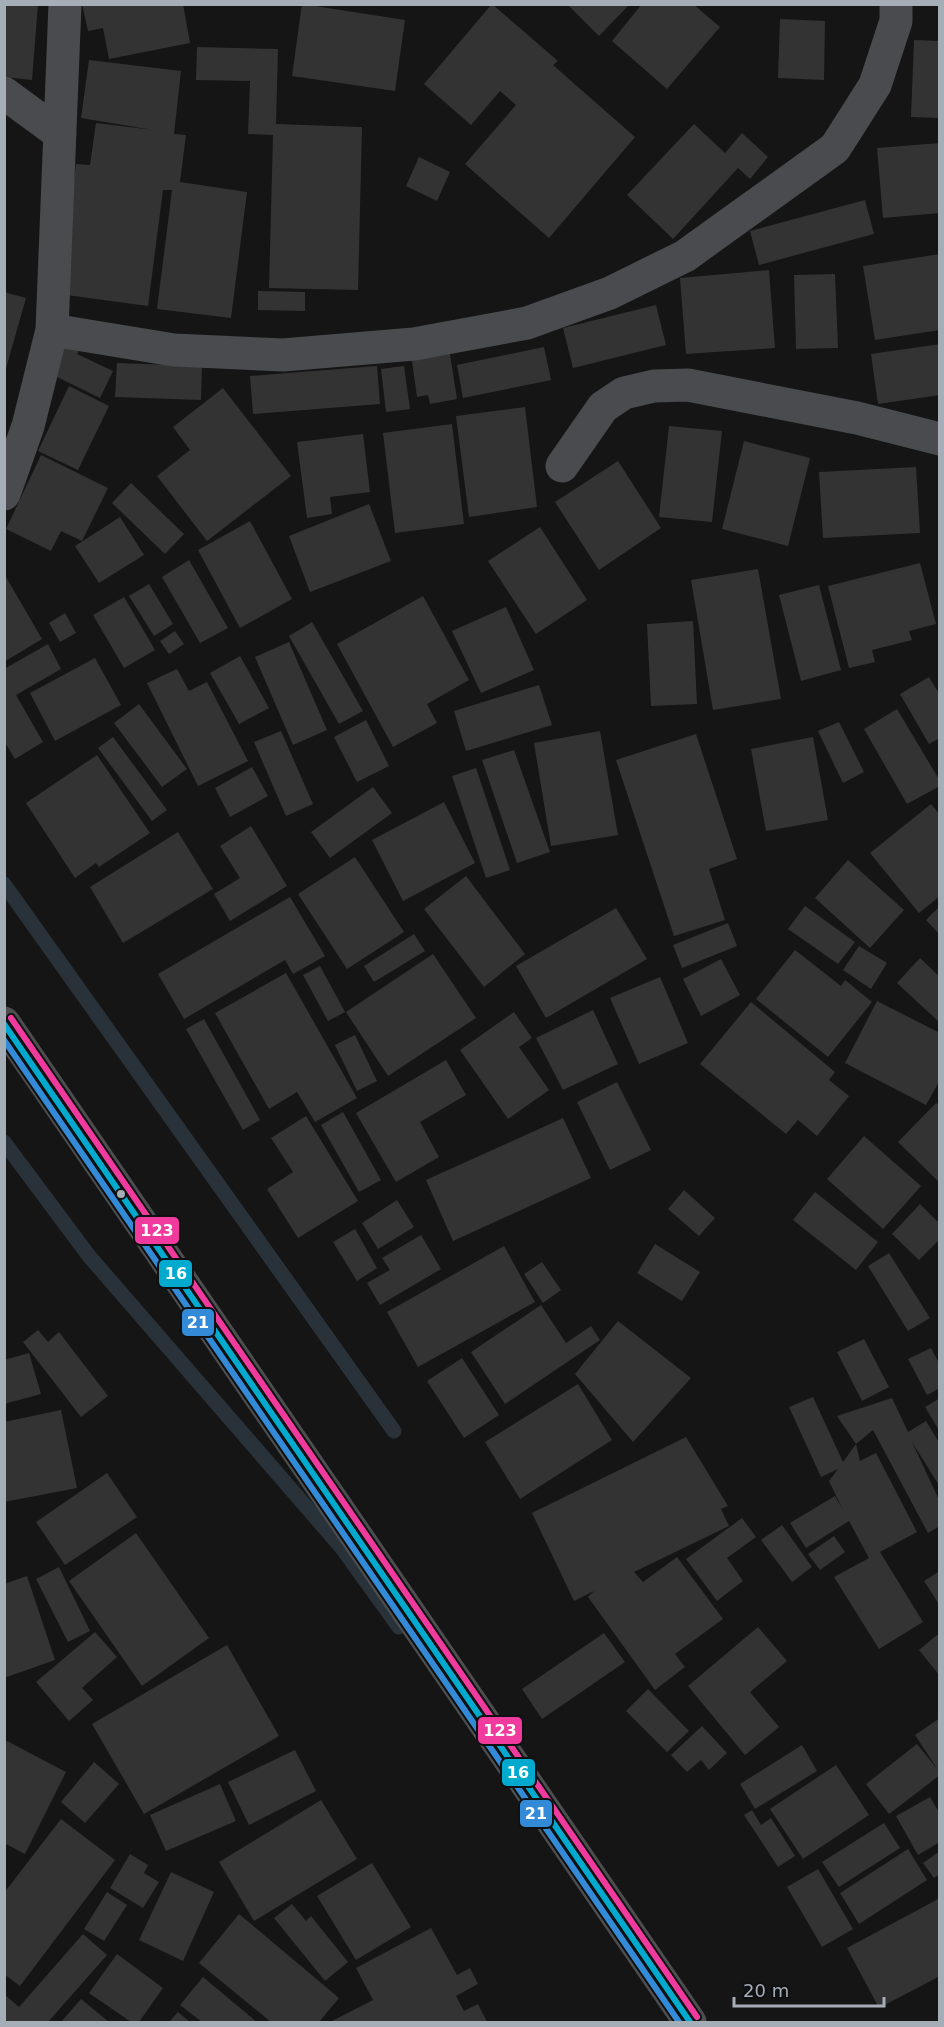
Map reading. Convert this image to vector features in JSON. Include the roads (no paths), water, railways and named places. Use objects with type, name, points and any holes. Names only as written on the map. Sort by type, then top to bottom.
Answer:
[{"type":"main road","points":[[4,1023],[690,2022]]},
{"type":"street","points":[[4,494],[28,426],[52,330],[65,4]]},
{"type":"street","points":[[52,330],[174,350],[283,355],[414,344],[527,323],[610,293],[685,256],[835,148],[875,85],[896,21],[896,4]]},
{"type":"street","points":[[4,93],[60,134]]},
{"type":"street","points":[[562,466],[603,407],[624,393],[654,386],[688,385],[857,418],[939,439]]},
{"type":"waterway","points":[[4,884],[394,1431]]},
{"type":"waterway","points":[[4,1142],[89,1256],[342,1548],[399,1627]]}]
